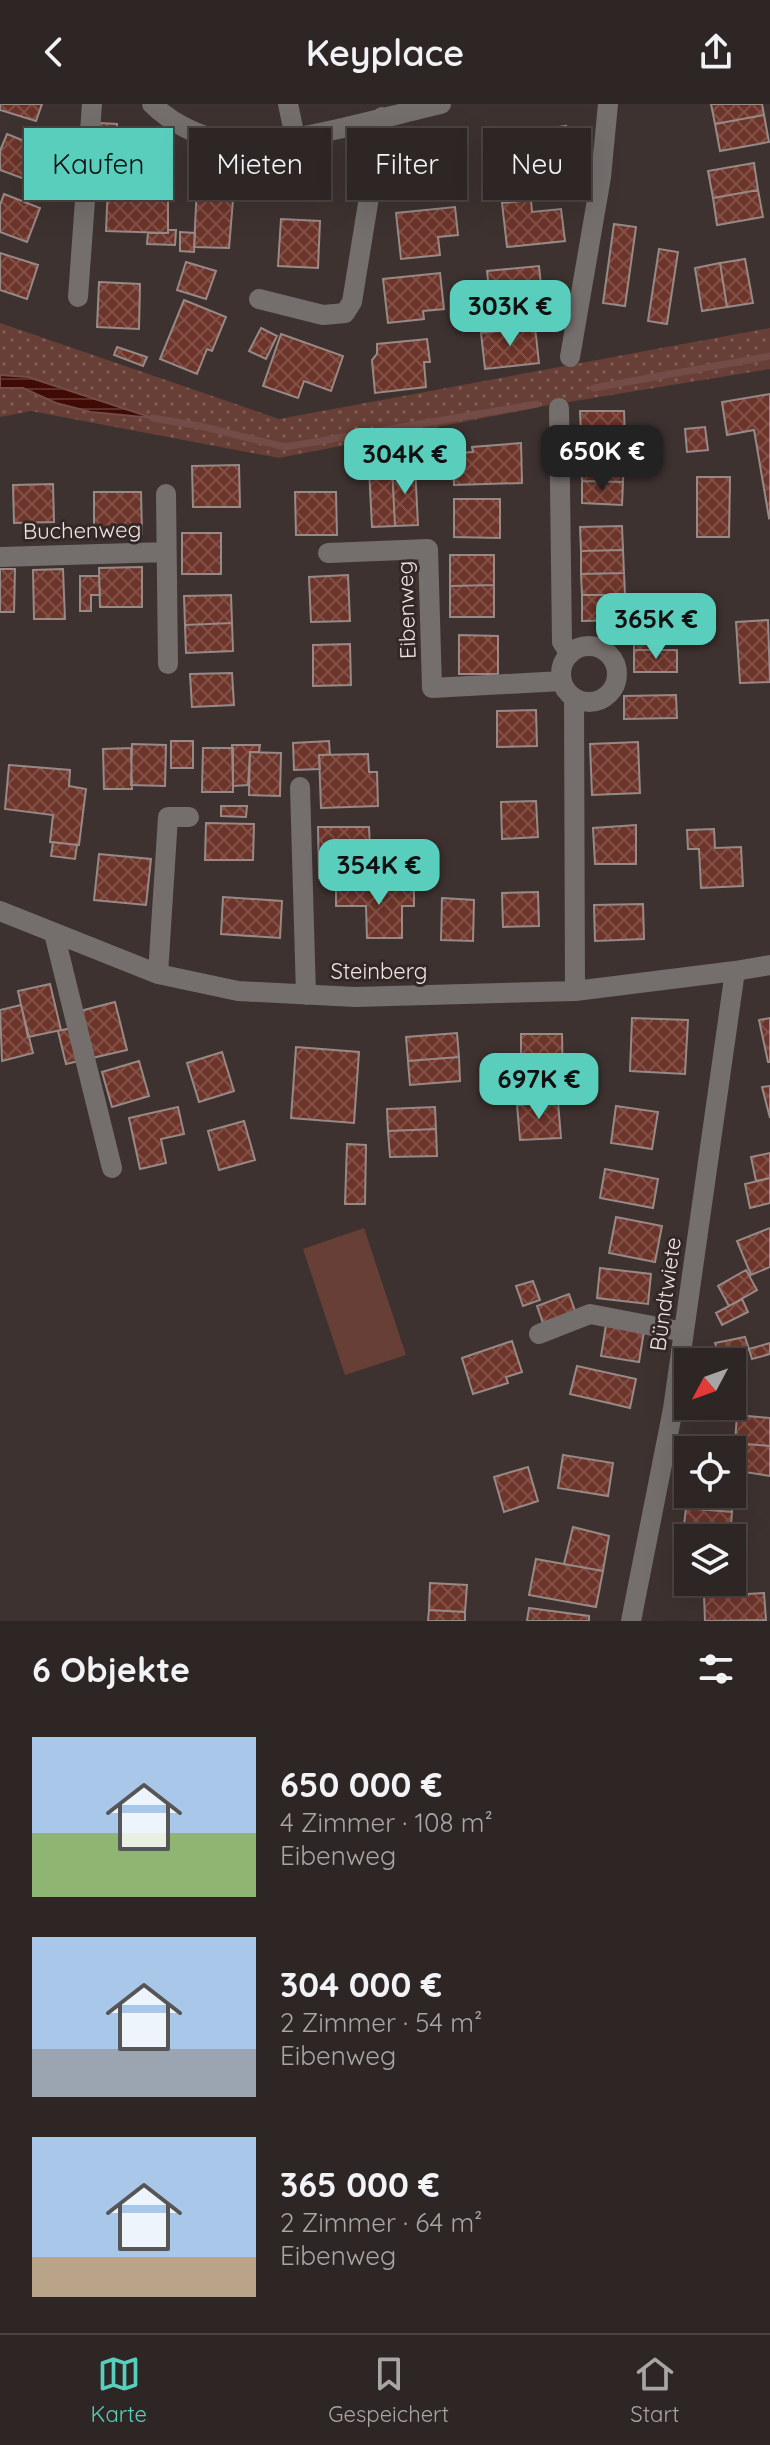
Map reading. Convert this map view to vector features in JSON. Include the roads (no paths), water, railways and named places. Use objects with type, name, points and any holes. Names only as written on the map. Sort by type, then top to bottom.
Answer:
[{"type":"street","points":[[78,297],[92,104]]},
{"type":"street","points":[[152,104],[189,128]]},
{"type":"street","points":[[288,104],[293,128]]},
{"type":"street","points":[[331,129],[382,117],[404,108],[441,104]]},
{"type":"street","points":[[570,357],[586,329],[610,178],[608,104]]},
{"type":"street","points":[[259,299],[323,315],[345,313],[352,302],[382,117]]},
{"type":"street","points":[[559,408],[562,642],[570,654],[561,671],[568,690],[575,991]]},
{"type":"street","name":"Buchenweg","points":[[166,494],[168,664]]},
{"type":"street","name":"Eibenweg","points":[[328,553],[428,549],[432,688],[568,690],[594,702],[612,691],[617,671],[608,653],[599,647],[589,646],[570,654]]},
{"type":"street","name":"Buchenweg","points":[[0,557],[166,552]]},
{"type":"street","points":[[300,787],[306,995]]},
{"type":"street","points":[[158,974],[168,817],[189,817]]},
{"type":"street","name":"Steinberg","points":[[0,911],[158,974],[238,991],[355,997],[575,991],[770,965]]},
{"type":"street","points":[[54,933],[112,1168]]},
{"type":"street","name":"Bündtwiete","points":[[631,1621],[673,1409],[735,971]]},
{"type":"street","points":[[539,1334],[590,1314],[684,1332]]},
{"type":"waterway","points":[[594,388],[770,356]]},
{"type":"waterway","points":[[153,418],[285,447],[537,404]]}]
